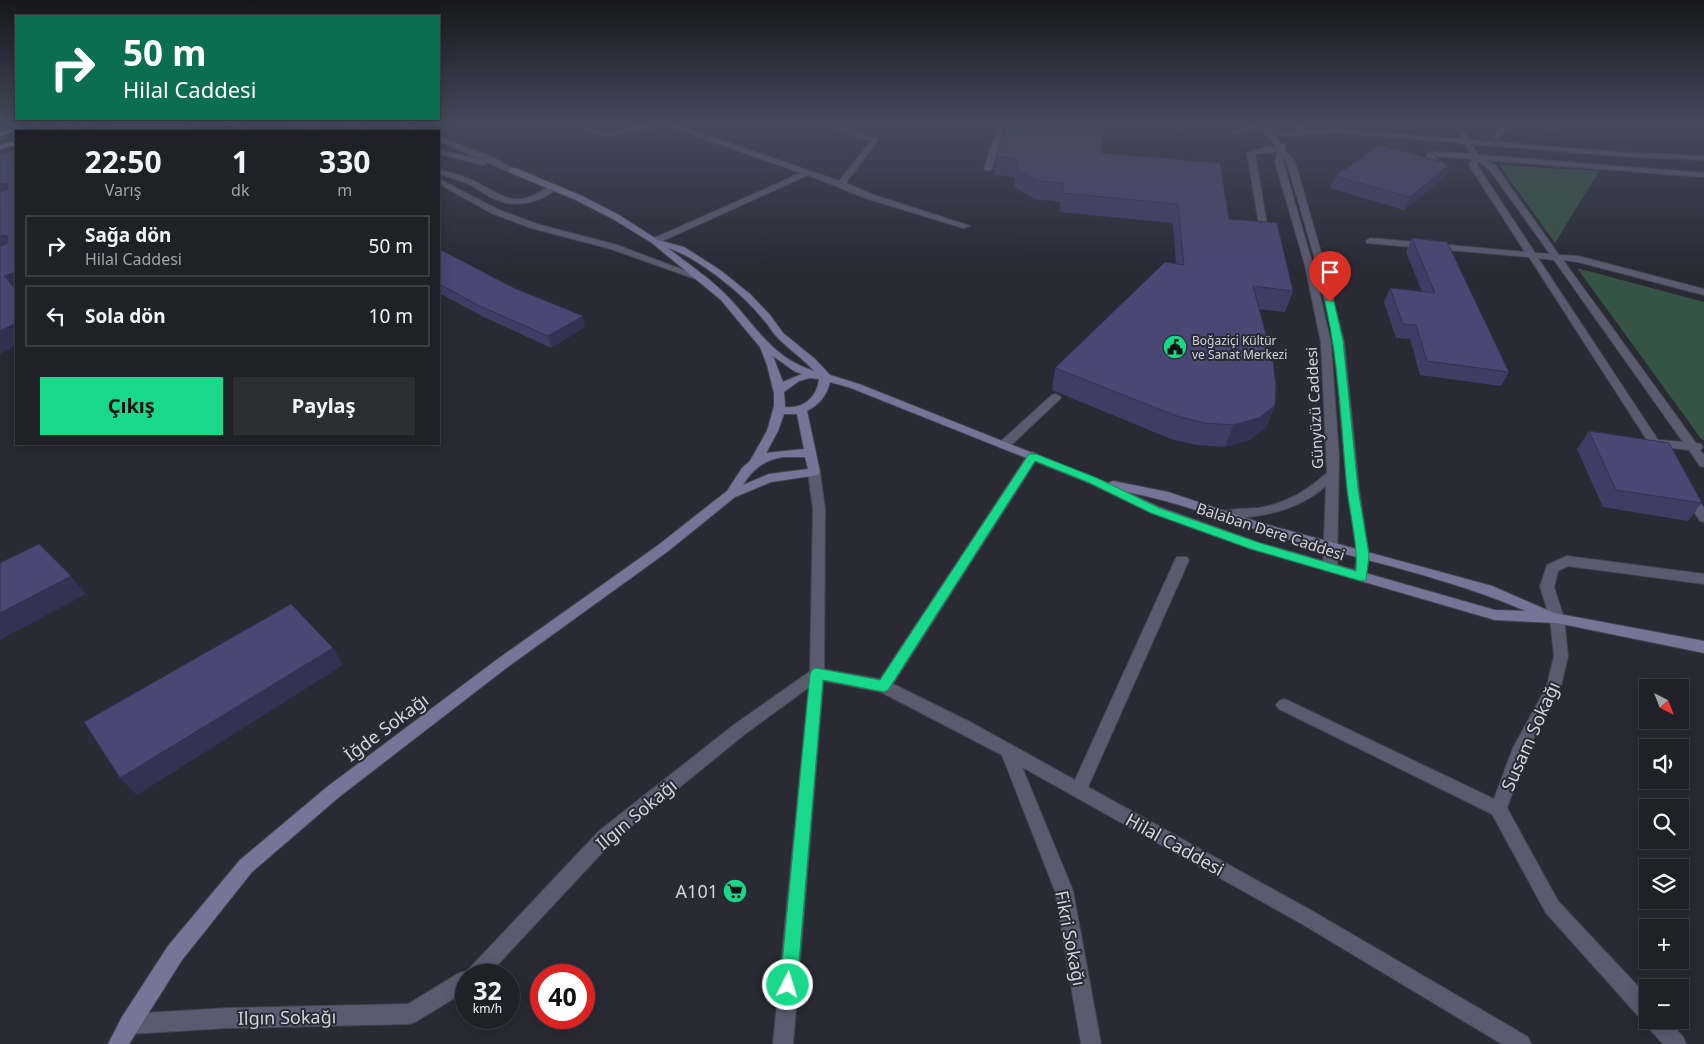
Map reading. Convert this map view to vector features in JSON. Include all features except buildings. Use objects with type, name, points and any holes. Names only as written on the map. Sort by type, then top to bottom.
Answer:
[{"type":"main road","points":[[514,171],[554,187],[616,217],[655,241],[724,298],[763,345],[776,375],[780,392],[780,410],[776,427],[755,461],[731,494]]},
{"type":"main road","points":[[655,241],[681,249],[717,272],[747,296],[780,335],[811,361],[825,376],[825,385],[821,394],[814,402],[802,410],[790,412],[780,410]]},
{"type":"main road","name":"Balaban Dere Caddesi","points":[[763,345],[798,369],[825,376],[1033,456],[1094,480],[1155,510],[1256,546],[1495,615],[1557,618]]},
{"type":"main road","points":[[780,392],[787,384],[798,378],[810,375],[825,376]]},
{"type":"main road","points":[[731,494],[769,478],[814,472],[802,410]]},
{"type":"main road","points":[[755,461],[766,456],[784,453],[810,452]]},
{"type":"main road","name":"Balaban Dere Caddesi","points":[[1094,480],[1164,495],[1223,515],[1332,547],[1492,591],[1557,618]]},
{"type":"main road","name":"İğde Sokağı","points":[[118,1044],[175,953],[246,866],[333,792],[500,665],[662,549],[731,494]]},
{"type":"main road","points":[[1557,618],[1704,647]]},
{"type":"street","points":[[804,171],[868,196],[966,226]]},
{"type":"street","points":[[841,184],[852,171]]},
{"type":"street","points":[[1254,171],[1263,225]]},
{"type":"street","name":"Günyüzü Caddesi","points":[[1282,171],[1309,265],[1326,343],[1333,474],[1330,568]]},
{"type":"street","name":"Günyüzü Caddesi","points":[[1294,171],[1320,263],[1339,341],[1353,489],[1363,555],[1361,577]]},
{"type":"street","points":[[1440,171],[1443,174]]},
{"type":"street","points":[[1477,171],[1666,459]]},
{"type":"street","points":[[1495,171],[1698,447],[1704,463]]},
{"type":"street","points":[[1650,171],[1704,175]]},
{"type":"street","points":[[440,172],[470,182],[504,200],[527,200],[539,196],[554,187]]},
{"type":"street","points":[[655,241],[808,172]]},
{"type":"street","points":[[440,182],[502,214],[534,226],[614,247],[701,278]]},
{"type":"street","points":[[1370,241],[1596,262],[1704,292]]},
{"type":"street","points":[[1004,445],[1056,397]]},
{"type":"street","points":[[1654,442],[1698,447]]},
{"type":"street","points":[[884,686],[1033,456]]},
{"type":"street","points":[[783,1044],[816,674],[819,509],[814,472]]},
{"type":"street","points":[[1223,515],[1257,513],[1293,504],[1311,494],[1333,474]]},
{"type":"street","points":[[1682,484],[1704,518]]},
{"type":"street","points":[[1078,790],[1182,560]]},
{"type":"street","name":"Susam Sokağı","points":[[1639,1002],[1552,907],[1498,809],[1521,748],[1554,686],[1561,656],[1557,618],[1547,587],[1552,568],[1566,561],[1704,579]]},
{"type":"street","name":"Hilal Caddesi","points":[[816,674],[884,686],[1008,751],[1308,918],[1521,1044]]},
{"type":"street","name":"Ilgın Sokağı","points":[[485,964],[606,837],[740,729],[816,674]]},
{"type":"street","points":[[1284,705],[1498,809]]},
{"type":"street","name":"Fikri Sokağı","points":[[1008,751],[1064,891],[1091,1044]]},
{"type":"street","name":"Ilgın Sokağı","points":[[129,1024],[228,1018],[410,1014],[455,987]]},
{"type":"street","points":[[1663,1029],[1676,1044]]},
{"type":"green space","points":[[1503,171],[1599,171],[1555,243]]},
{"type":"green space","points":[[1577,268],[1704,302],[1704,440],[1702,440]]},
{"type":"place","name":"Boğaziçi Kültür ve Sanat Merkezi","points":[[1175,347]]},
{"type":"place","name":"A101","points":[[735,891]]},
{"type":"route","points":[[788,985],[811,749],[816,674],[884,686],[1033,456],[1094,480],[1155,510],[1256,546],[1361,577],[1363,555],[1353,489],[1339,341],[1330,302]]}]
